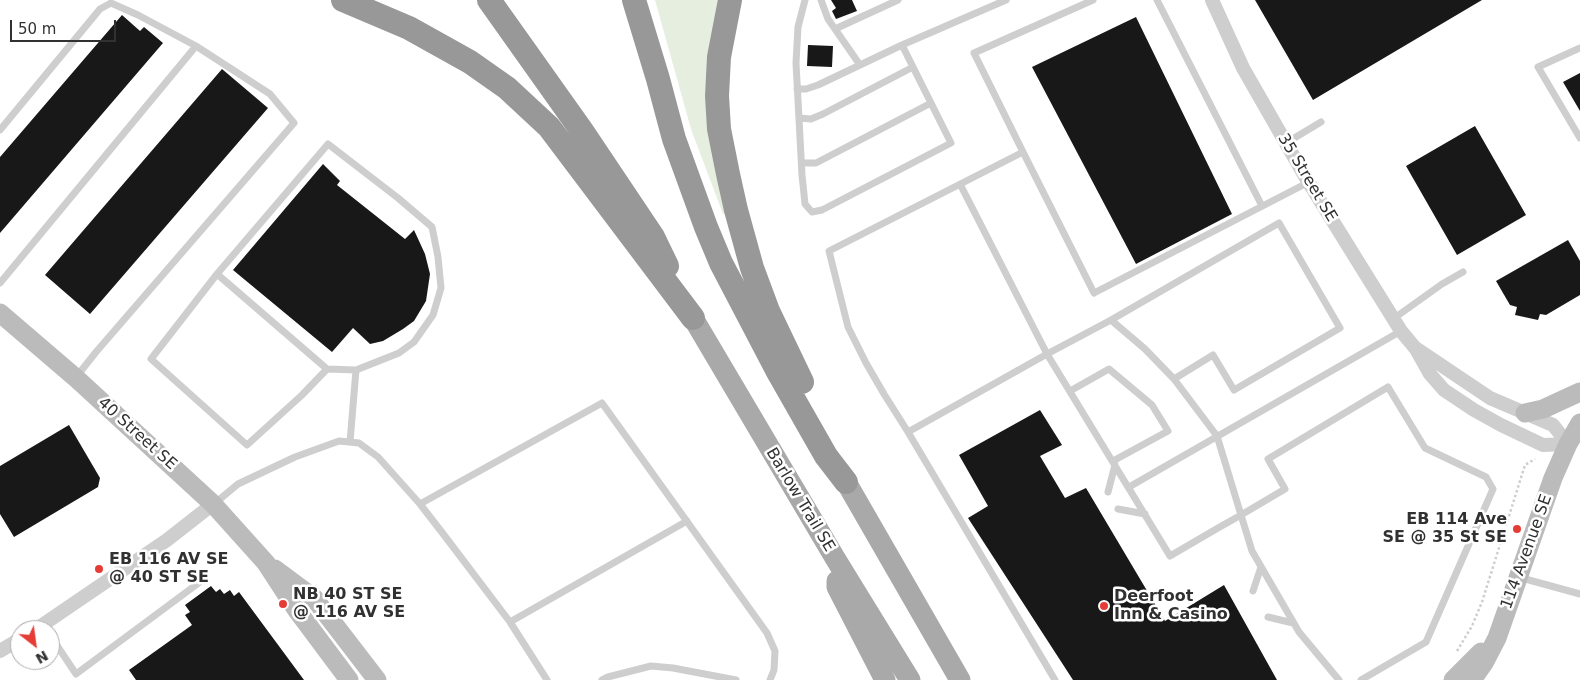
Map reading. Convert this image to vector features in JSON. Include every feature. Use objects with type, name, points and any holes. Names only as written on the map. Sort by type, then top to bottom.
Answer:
[{"type":"highway","points":[[344,0],[409,28],[470,62],[508,88],[549,127],[693,318]]},
{"type":"highway","points":[[489,0],[553,89],[653,237],[693,318]]},
{"type":"highway","points":[[634,0],[674,139],[721,263],[777,370],[826,456],[846,482]]},
{"type":"highway","points":[[730,0],[719,57],[717,96],[719,129],[736,210],[752,268],[768,311],[791,362],[836,447],[846,482]]},
{"type":"main road","name":"Barlow Trail SE","points":[[693,318],[835,558],[910,680]]},
{"type":"main road","points":[[846,482],[960,680]]},
{"type":"main road","points":[[835,558],[837,587],[884,680]]},
{"type":"street","name":"35 Street SE","points":[[1212,0],[1243,68],[1308,182],[1401,332],[1416,349],[1430,374],[1444,390],[1474,410],[1543,445],[1568,444]]},
{"type":"street","name":"40 Street SE","points":[[0,313],[75,378],[213,504],[266,563],[296,610],[349,680]]},
{"type":"street","name":"35 Street SE","points":[[1416,349],[1490,398],[1553,426],[1568,444]]},
{"type":"street","points":[[1525,413],[1543,409],[1580,392]]},
{"type":"street","name":"114 Avenue SE","points":[[1472,680],[1484,663],[1497,638],[1553,478],[1568,444],[1580,423]]},
{"type":"street","points":[[58,620],[213,504]]},
{"type":"street","name":"40 Street SE","points":[[266,563],[314,598],[377,680]]},
{"type":"street","points":[[1453,680],[1497,638]]},
{"type":"lane","points":[[805,0],[798,27],[796,63],[805,204],[812,212],[822,210],[951,143],[902,45]]},
{"type":"lane","points":[[821,0],[828,19],[860,65]]},
{"type":"lane","points":[[836,29],[898,0]]},
{"type":"lane","points":[[797,89],[818,85],[990,3],[1006,0]]},
{"type":"lane","points":[[1093,0],[974,53],[1094,293],[1308,182]]},
{"type":"lane","points":[[1157,0],[1262,206]]},
{"type":"lane","points":[[0,130],[100,9],[111,3],[196,46],[270,94],[294,123],[75,378]]},
{"type":"lane","points":[[0,283],[196,46]]},
{"type":"lane","points":[[1580,48],[1538,66],[1580,138]]},
{"type":"lane","points":[[799,118],[810,119],[823,114],[913,67]]},
{"type":"lane","points":[[802,163],[816,163],[931,103]]},
{"type":"lane","points":[[1286,143],[1321,122]]},
{"type":"lane","points":[[217,274],[327,369],[356,370],[400,353],[414,342],[433,315],[440,288],[438,257],[432,227],[328,144],[217,274],[151,359],[248,445],[327,369]]},
{"type":"lane","points":[[1023,152],[829,251],[848,327],[866,363],[1055,680]]},
{"type":"lane","points":[[960,184],[1047,354],[1170,556],[1285,489],[1268,459],[1388,387],[1425,448],[1486,477],[1493,489],[1426,642],[1361,680]]},
{"type":"lane","points":[[908,432],[1280,224],[1340,328],[1234,390],[1214,355],[1174,379]]},
{"type":"lane","points":[[1393,319],[1442,284],[1463,272]]},
{"type":"lane","points":[[1111,320],[1145,349],[1174,379],[1217,436],[1252,551],[1299,632],[1339,680]]},
{"type":"lane","points":[[1128,487],[1401,332]]},
{"type":"lane","points":[[1070,391],[1109,369],[1152,405],[1168,431],[1114,463],[1108,492]]},
{"type":"lane","points":[[350,442],[356,370]]},
{"type":"lane","points":[[420,504],[602,403],[767,633],[775,651],[774,670],[770,680]]},
{"type":"lane","points":[[213,504],[238,484],[295,457],[339,441],[359,443],[378,457],[420,504],[510,622],[547,680]]},
{"type":"lane","points":[[1118,509],[1144,514]]},
{"type":"lane","points":[[510,622],[687,522]]},
{"type":"lane","points":[[1253,591],[1261,567]]},
{"type":"lane","points":[[1518,577],[1580,594]]},
{"type":"lane","points":[[60,652],[78,677],[204,579]]},
{"type":"lane","points":[[1268,617],[1293,623]]},
{"type":"lane","points":[[602,680],[652,666],[736,680]]},
{"type":"path","points":[[1457,651],[1472,626],[1482,602],[1525,465],[1535,459]]},
{"type":"shaded area","points":[[655,0],[724,0],[729,213],[723,214],[691,129]]},
{"type":"building","points":[[831,0],[852,0],[857,11],[836,19],[832,11],[836,8]]},
{"type":"building","points":[[1255,0],[1482,0],[1313,100]]},
{"type":"building","points":[[122,15],[140,31],[144,27],[163,43],[0,233],[0,157]]},
{"type":"building","points":[[1136,17],[1232,214],[1136,264],[1032,67]]},
{"type":"building","points":[[808,45],[833,46],[832,67],[807,66]]},
{"type":"building","points":[[222,69],[268,108],[90,314],[45,275]]},
{"type":"building","points":[[1580,73],[1580,111],[1563,82]]},
{"type":"building","points":[[1475,126],[1526,215],[1457,255],[1406,166]]},
{"type":"building","points":[[323,164],[340,181],[337,185],[405,239],[414,230],[425,254],[430,274],[426,301],[414,321],[383,341],[370,344],[353,328],[332,352],[233,270]]},
{"type":"building","points":[[1568,240],[1580,261],[1580,295],[1546,315],[1540,314],[1538,320],[1515,315],[1517,307],[1510,305],[1496,281]]},
{"type":"building","points":[[1040,410],[1062,445],[1040,456],[1065,498],[1086,488],[1165,621],[1224,585],[1277,680],[1073,680],[968,518],[988,506],[959,455]]},
{"type":"building","points":[[69,425],[100,478],[98,487],[14,537],[0,514],[0,466]]},
{"type":"building","points":[[211,586],[216,592],[220,589],[224,594],[230,590],[234,596],[239,592],[304,680],[136,680],[129,670],[192,625],[185,615],[190,612],[185,605]]},
{"type":"place","name":"EB 114 Ave SE @ 35 St SE","points":[[1517,529]]},
{"type":"place","name":"EB 116 AV SE @ 40 ST SE","points":[[99,569]]},
{"type":"place","name":"NB 40 ST SE @ 116 AV SE","points":[[283,604]]},
{"type":"place","name":"Deerfoot Inn & Casino","points":[[1104,606]]}]
